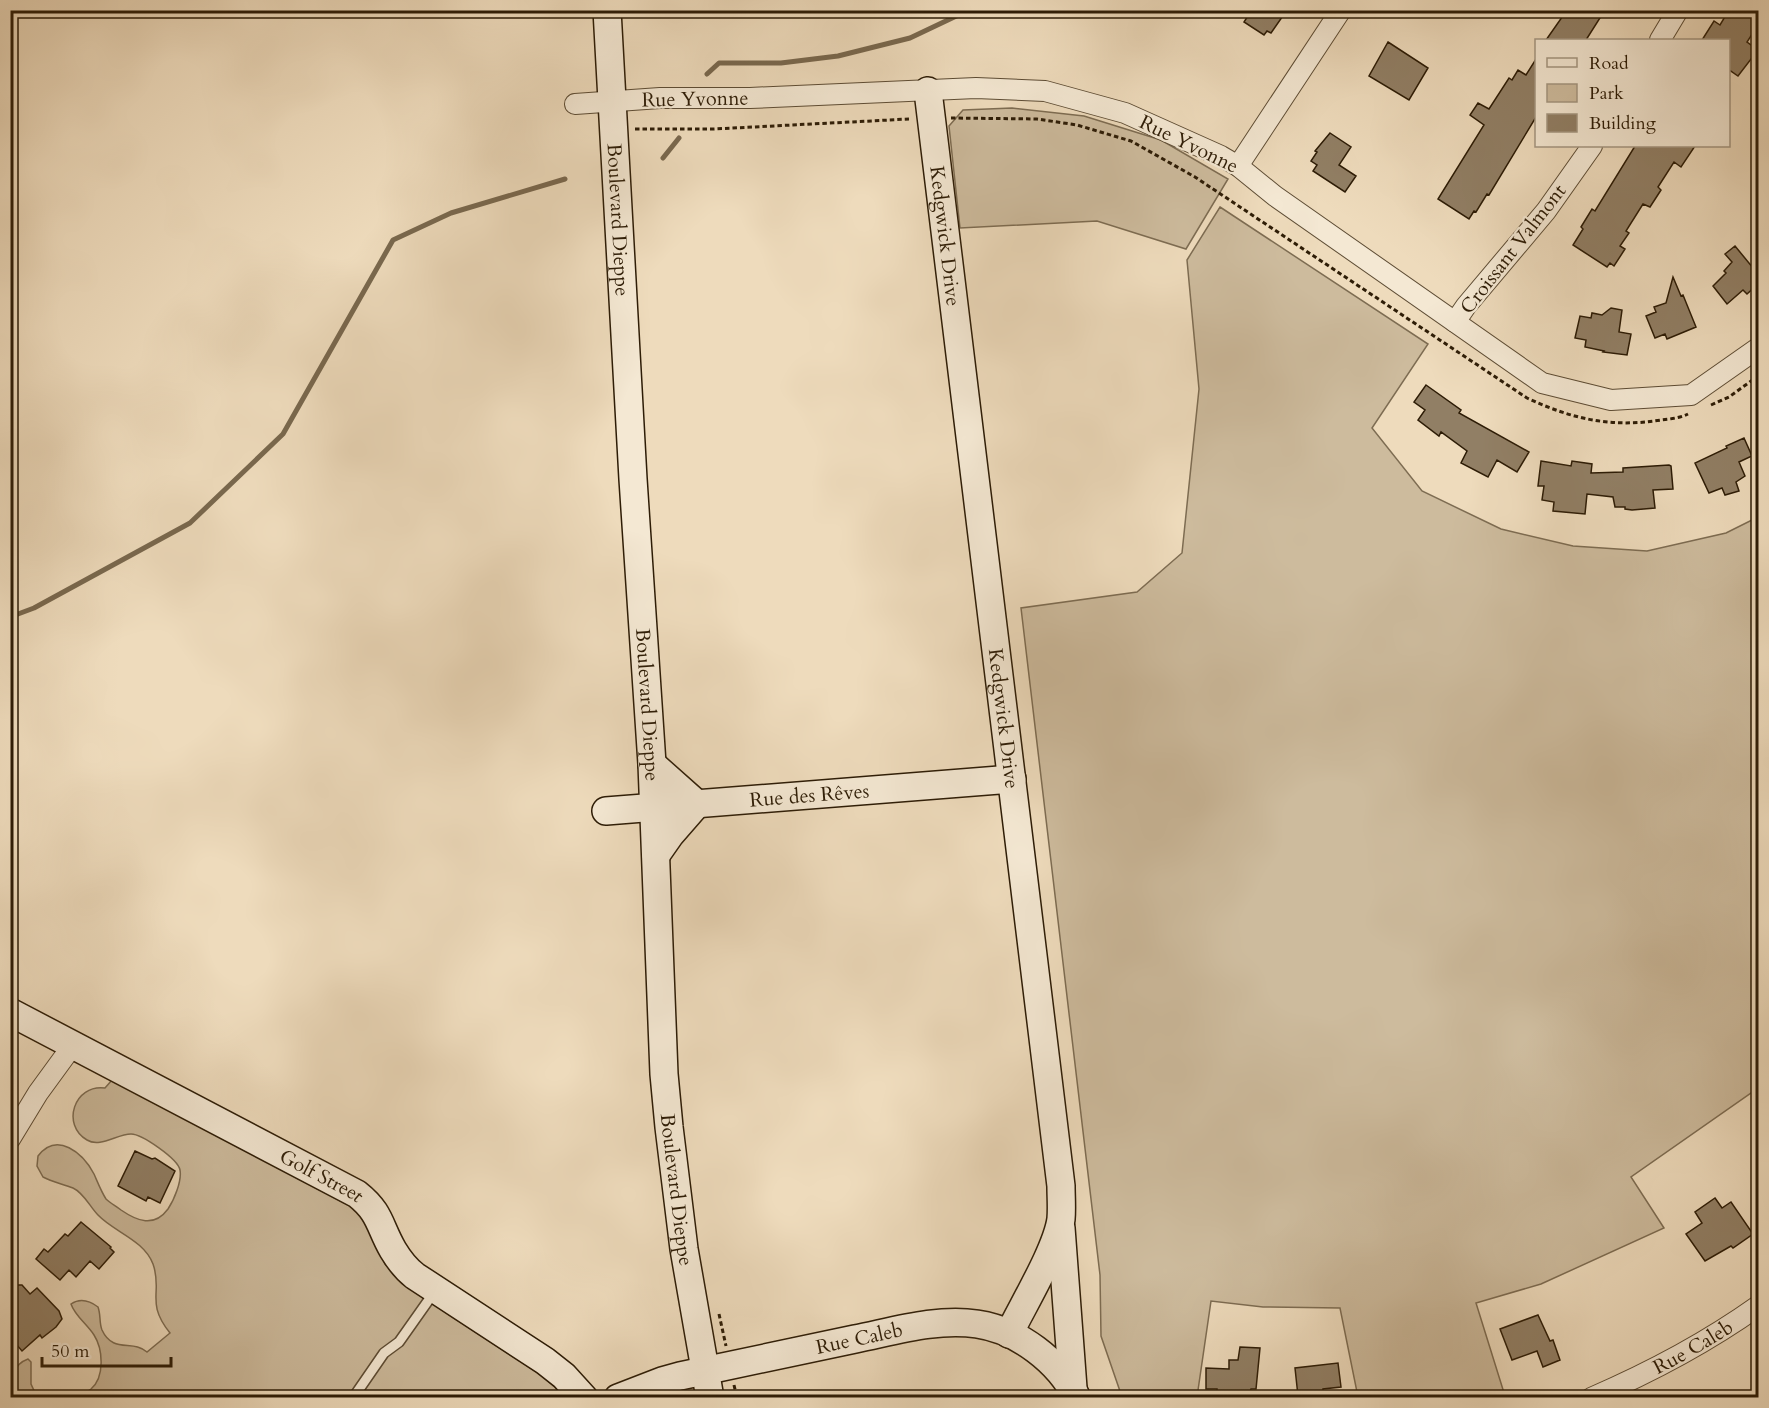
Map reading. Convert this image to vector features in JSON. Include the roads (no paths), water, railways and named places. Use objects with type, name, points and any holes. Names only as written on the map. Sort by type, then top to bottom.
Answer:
[{"type":"street","name":"Boulevard Dieppe","points":[[607,10],[614,101],[633,479],[652,764],[664,1074],[684,1249],[710,1398]]},
{"type":"street","points":[[1238,166],[1341,10]]},
{"type":"street","points":[[1661,39],[1678,10]]},
{"type":"street","name":"Rue Yvonne","points":[[575,104],[660,98],[750,98],[976,88],[1045,91],[1125,113],[1221,156],[1542,383],[1611,400],[1691,395],[1758,348]]},
{"type":"street","name":"Kedgwick Drive","points":[[928,91],[1059,1164],[1061,1220],[1045,1262],[1009,1334]]},
{"type":"street","name":"Croissant Valmont","points":[[1455,322],[1546,211],[1591,147]]},
{"type":"street","points":[[652,764],[697,804],[656,855]]},
{"type":"street","name":"Rue des Rêves","points":[[606,812],[1012,779]]},
{"type":"street","name":"Golf Street","points":[[10,1012],[357,1194],[375,1211],[393,1250],[406,1268],[435,1291],[545,1361],[564,1376],[584,1398]]},
{"type":"street","points":[[10,1139],[38,1093],[73,1045]]},
{"type":"street","points":[[1061,1220],[1075,1393]]},
{"type":"street","name":"Rue Caleb","points":[[1591,1398],[1632,1380],[1714,1336],[1758,1306]]},
{"type":"street","name":"Rue Caleb","points":[[618,1398],[662,1381],[704,1371],[937,1323],[958,1322],[978,1324],[1009,1334],[1047,1359],[1075,1393]]},
{"type":"lane","points":[[353,1398],[384,1353],[399,1342],[435,1291]]},
{"type":"waterway","points":[[707,74],[719,63],[781,63],[838,56],[910,38],[969,10]]},
{"type":"waterway","points":[[663,158],[679,138]]},
{"type":"waterway","points":[[10,617],[34,608],[190,523],[283,434],[393,240],[451,213],[565,179]]}]
